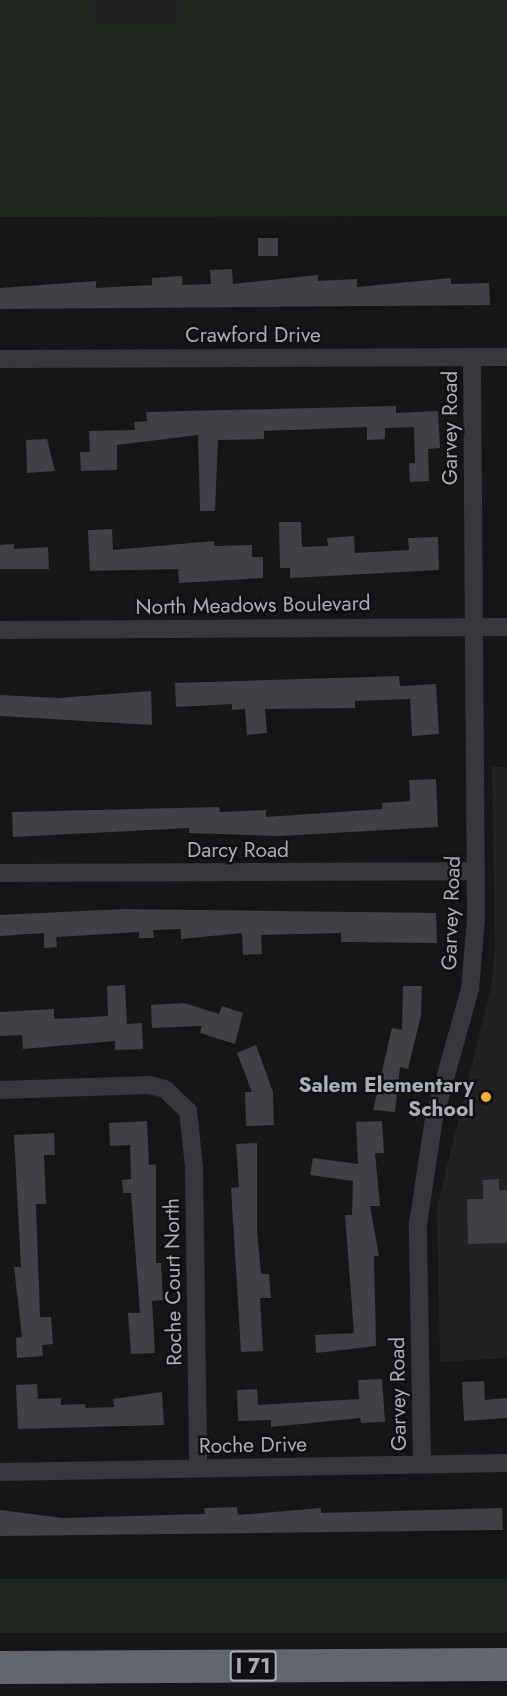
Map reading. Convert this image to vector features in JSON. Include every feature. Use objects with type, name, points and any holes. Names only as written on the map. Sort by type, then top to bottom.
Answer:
[{"type":"highway","name":"I 71","points":[[0,1667],[507,1665]]},
{"type":"street","name":"Garvey Road","points":[[422,1464],[418,1224],[434,1118],[470,989],[476,871],[472,357]]},
{"type":"street","name":"Crawford Drive","points":[[0,359],[507,357]]},
{"type":"street","name":"North Meadows Boulevard","points":[[0,630],[507,627]]},
{"type":"street","name":"Darcy Road","points":[[0,873],[476,871]]},
{"type":"street","name":"Roche Court North","points":[[0,1090],[149,1085],[178,1099],[192,1126],[198,1468]]},
{"type":"street","name":"Roche Drive","points":[[0,1472],[507,1463]]},
{"type":"shaded area","points":[[0,0],[91,0],[92,26],[181,23],[181,0],[507,0],[507,216],[0,217]]},
{"type":"shaded area","points":[[91,0],[181,0],[181,26],[91,26]]},
{"type":"shaded area","name":"Salem Elementary School","points":[[492,767],[507,767],[507,1358],[440,1362],[437,1207],[491,987],[495,947]]},
{"type":"shaded area","points":[[0,1579],[507,1579],[507,1633],[0,1633]]},
{"type":"building","points":[[258,238],[278,238],[278,256],[258,256]]},
{"type":"building","points":[[232,269],[233,284],[318,275],[318,281],[357,279],[357,287],[451,278],[451,284],[489,283],[490,305],[0,309],[0,288],[96,281],[96,288],[152,285],[152,278],[182,276],[182,285],[211,284],[210,270]]},
{"type":"building","points":[[396,406],[396,413],[438,411],[440,448],[428,449],[429,481],[410,482],[409,463],[415,463],[414,427],[385,428],[385,439],[367,440],[367,427],[264,431],[264,439],[218,440],[215,511],[200,511],[198,435],[117,445],[117,470],[81,471],[80,452],[90,452],[89,431],[135,430],[134,422],[147,421],[146,412]]},
{"type":"building","points":[[47,439],[55,471],[27,473],[26,440]]},
{"type":"building","points":[[279,522],[301,522],[302,547],[328,546],[327,538],[354,536],[355,553],[409,550],[408,538],[438,537],[439,570],[290,578],[290,568],[280,568]]},
{"type":"building","points":[[112,529],[113,550],[214,541],[214,546],[252,545],[252,557],[263,557],[263,578],[179,583],[178,569],[90,571],[88,530]]},
{"type":"building","points":[[14,544],[14,549],[48,547],[49,569],[0,569],[0,545]]},
{"type":"building","points":[[399,676],[400,686],[436,684],[439,734],[412,736],[410,699],[355,701],[355,708],[265,709],[267,733],[247,735],[245,709],[232,710],[232,704],[176,707],[175,683]]},
{"type":"building","points":[[151,691],[152,725],[0,716],[0,695],[58,698]]},
{"type":"building","points":[[436,779],[438,827],[279,836],[189,833],[189,828],[13,837],[12,812],[219,807],[220,812],[266,810],[266,817],[382,809],[382,803],[410,801],[409,780]]},
{"type":"building","points":[[124,909],[436,913],[437,943],[341,942],[341,933],[261,935],[262,954],[243,955],[242,933],[181,939],[181,929],[153,930],[154,938],[139,938],[139,932],[56,937],[57,947],[44,948],[44,933],[0,936],[0,915]]},
{"type":"building","points":[[125,985],[127,1024],[142,1023],[143,1049],[115,1050],[115,1041],[23,1049],[22,1035],[0,1036],[0,1012],[54,1009],[54,1019],[108,1016],[107,986]]},
{"type":"building","points":[[403,986],[422,986],[421,1015],[408,1069],[400,1067],[395,1112],[373,1110],[392,1028],[402,1030]]},
{"type":"building","points":[[184,1003],[219,1014],[222,1006],[243,1013],[235,1044],[200,1033],[202,1026],[152,1028],[151,1005]]},
{"type":"building","points":[[256,1045],[273,1092],[274,1125],[246,1126],[245,1092],[252,1092],[237,1053]]},
{"type":"building","points":[[147,1121],[149,1165],[156,1164],[156,1263],[161,1263],[163,1300],[152,1301],[155,1353],[131,1354],[128,1313],[140,1313],[131,1193],[123,1193],[122,1180],[131,1179],[130,1145],[110,1146],[109,1123]]},
{"type":"building","points":[[382,1121],[384,1153],[375,1153],[380,1206],[370,1206],[379,1256],[374,1256],[376,1346],[316,1353],[315,1335],[354,1333],[345,1215],[352,1215],[353,1181],[310,1175],[313,1158],[358,1164],[356,1122]]},
{"type":"building","points":[[54,1133],[55,1155],[44,1155],[46,1204],[36,1204],[40,1317],[51,1317],[53,1344],[42,1345],[43,1356],[17,1358],[16,1338],[22,1337],[14,1267],[21,1267],[14,1135]]},
{"type":"building","points":[[257,1143],[257,1231],[261,1274],[269,1274],[271,1298],[260,1298],[263,1351],[241,1352],[231,1188],[239,1187],[236,1144]]},
{"type":"building","name":"Salem Elementary School","points":[[499,1179],[499,1190],[507,1190],[507,1243],[468,1244],[467,1199],[483,1199],[483,1180]]},
{"type":"building","points":[[382,1379],[385,1422],[361,1423],[360,1418],[271,1427],[271,1420],[238,1421],[237,1390],[257,1389],[258,1405],[359,1399],[358,1380]]},
{"type":"building","points":[[484,1381],[485,1400],[507,1398],[507,1418],[464,1421],[462,1382]]},
{"type":"building","points":[[37,1384],[38,1399],[61,1398],[61,1405],[85,1404],[86,1408],[114,1407],[113,1399],[162,1392],[164,1425],[18,1429],[16,1385]]},
{"type":"building","points":[[237,1507],[238,1515],[321,1508],[321,1513],[502,1508],[503,1530],[0,1536],[0,1510],[62,1518],[205,1514],[204,1508]]},
{"type":"place","name":"Salem Elementary School","points":[[486,1097]]}]
